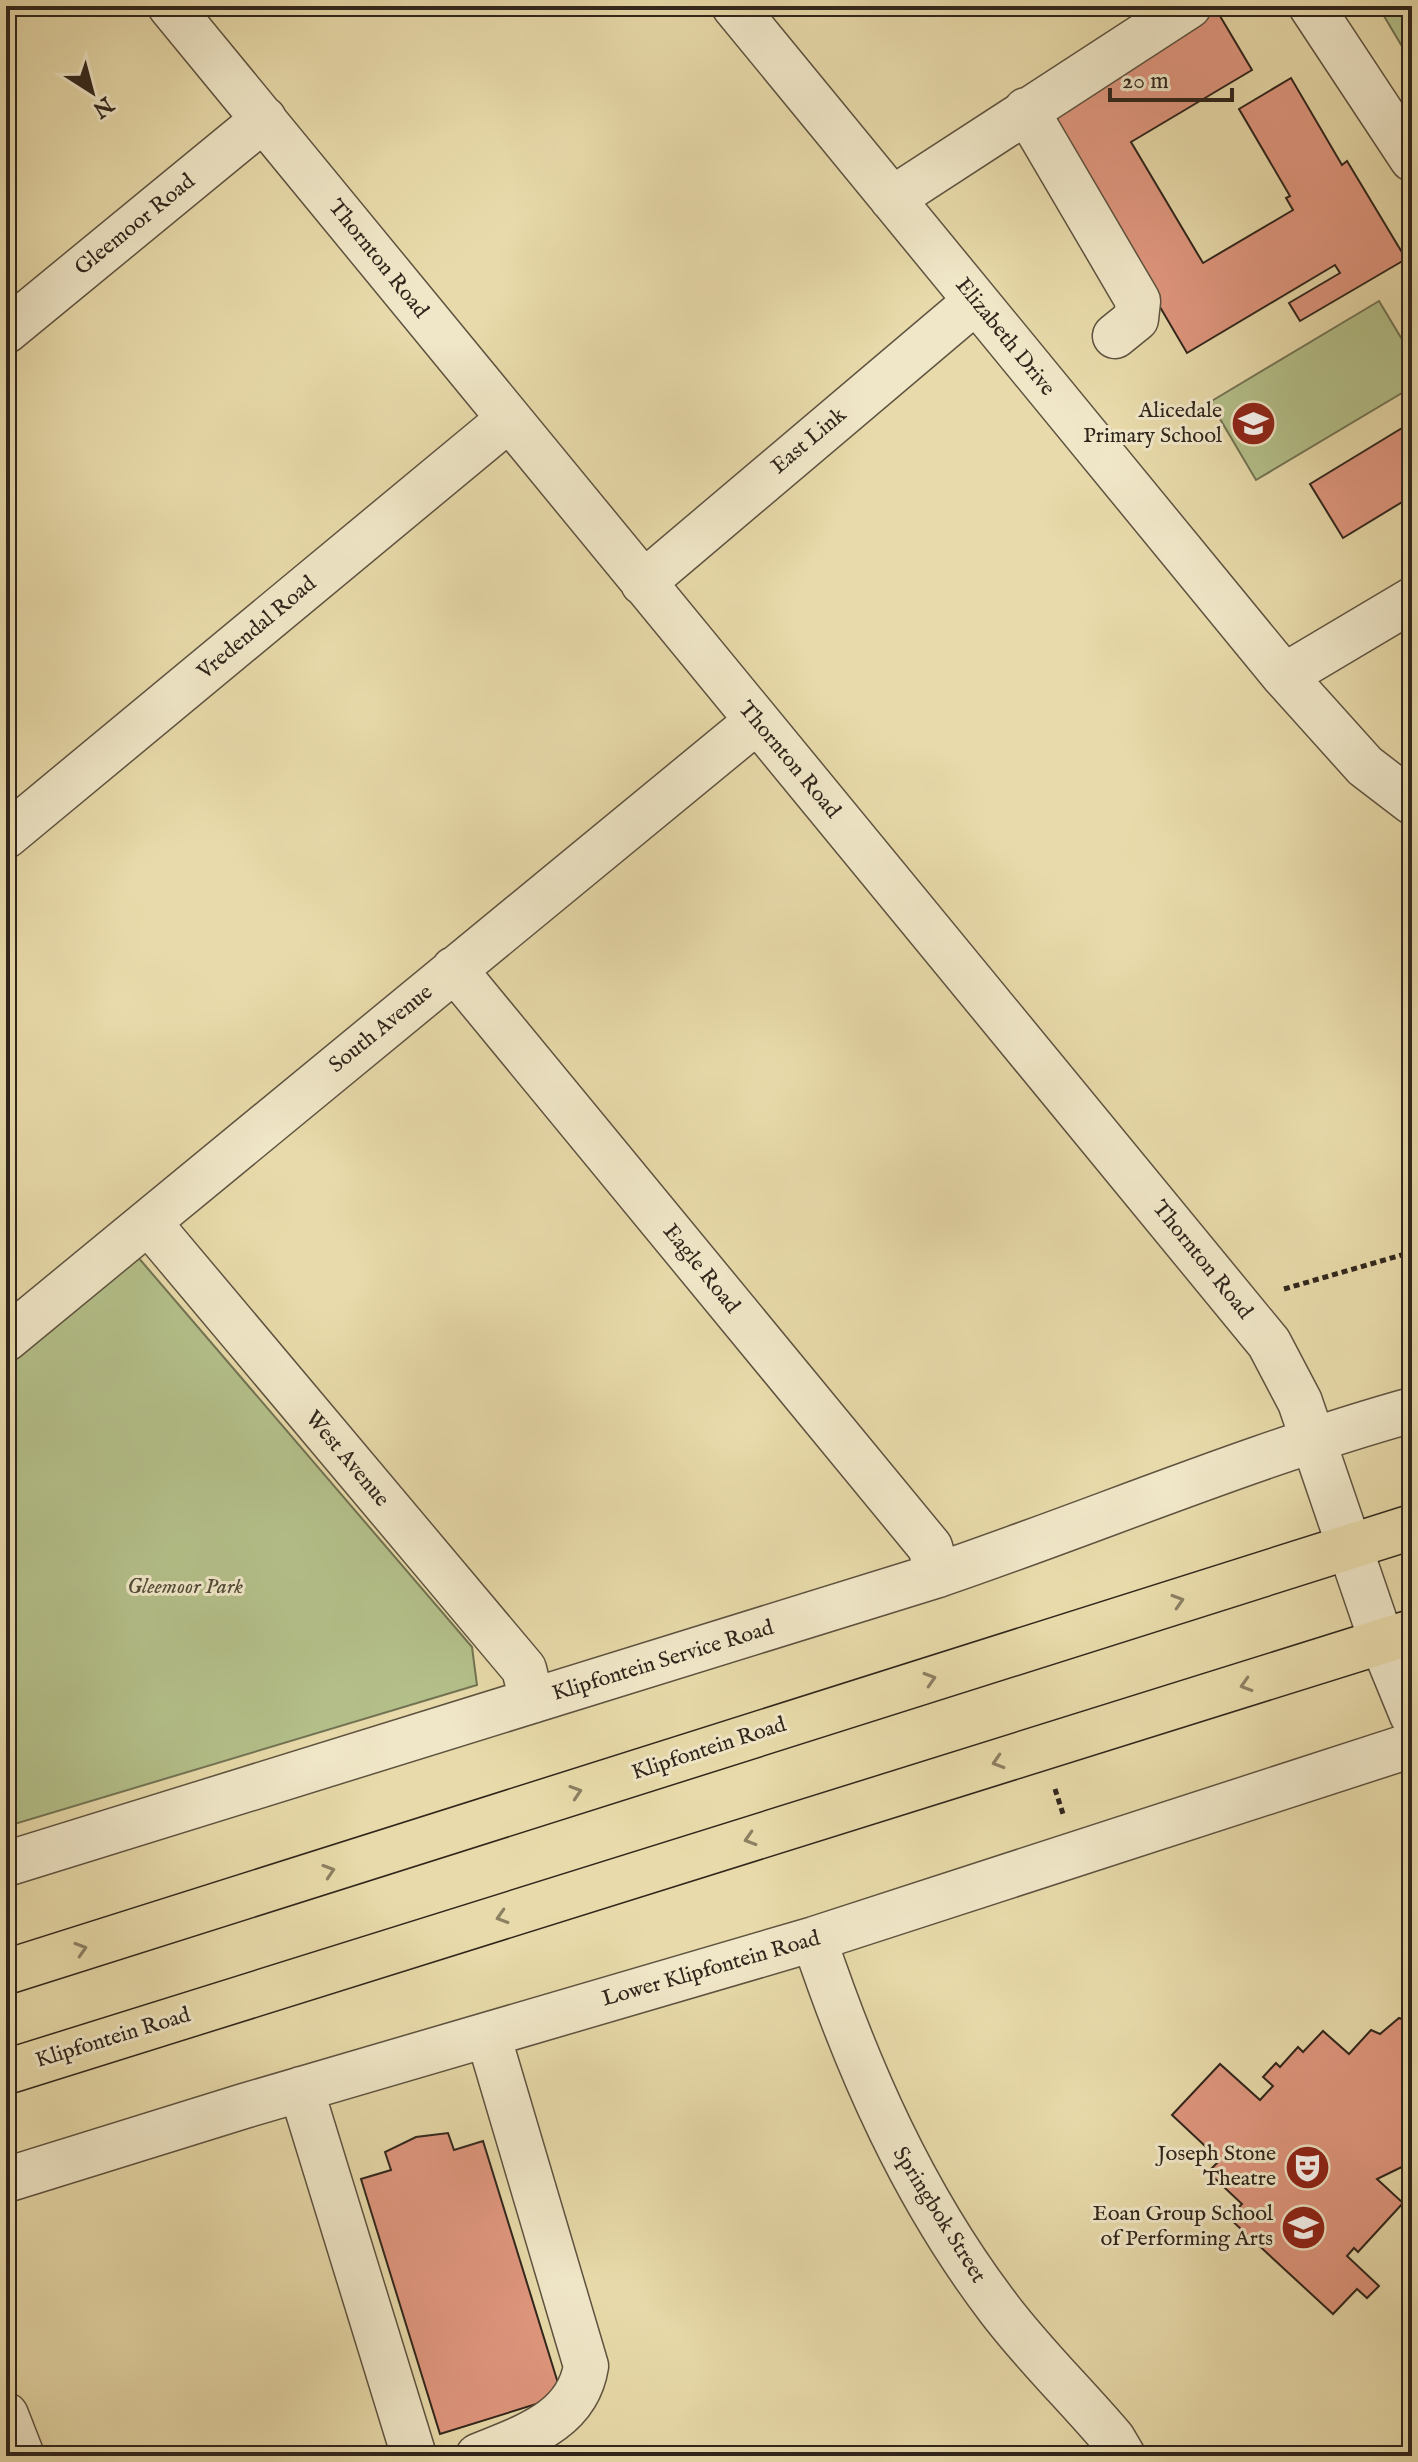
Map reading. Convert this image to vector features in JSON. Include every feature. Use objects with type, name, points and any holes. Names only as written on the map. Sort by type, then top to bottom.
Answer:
[{"type":"main road","name":"Klipfontein Road","points":[[6,1972],[1412,1527]]},
{"type":"main road","name":"Klipfontein Road","points":[[6,2072],[1397,1637]]},
{"type":"street","name":"Thornton Road","points":[[170,6],[1269,1343],[1288,1375],[1350,1548],[1397,1637],[1412,1715]]},
{"type":"street","name":"Elizabeth Drive","points":[[734,6],[1284,676],[1365,766],[1412,802]]},
{"type":"street","points":[[892,199],[1189,6]]},
{"type":"street","points":[[1311,6],[1412,159]]},
{"type":"street","points":[[1026,110],[1138,301],[1136,319],[1115,336]]},
{"type":"street","name":"Gleemoor Road","points":[[6,331],[264,119]]},
{"type":"street","name":"East Link","points":[[643,583],[976,301]]},
{"type":"street","name":"Vredendal Road","points":[[6,836],[509,419]]},
{"type":"street","points":[[1284,676],[1412,600]]},
{"type":"street","name":"South Avenue","points":[[6,1339],[757,721]]},
{"type":"street","name":"Eagle Road","points":[[454,969],[930,1547],[938,1575]]},
{"type":"street","name":"West Avenue","points":[[149,1223],[524,1669],[532,1701]]},
{"type":"street","name":"Klipfontein Service Road","points":[[6,1864],[938,1575],[1412,1410]]},
{"type":"street","name":"Lower Klipfontein Road","points":[[6,2180],[301,2089],[814,1939],[1412,1745]]},
{"type":"street","name":"Springbok Street","points":[[814,1939],[845,2032],[893,2139],[946,2232],[998,2308],[1105,2430],[1123,2456]]},
{"type":"street","points":[[478,2456],[543,2428],[571,2405],[583,2385],[586,2366],[488,2035]]},
{"type":"street","points":[[301,2089],[414,2456]]},
{"type":"street","points":[[6,2415],[22,2456]]},
{"type":"path","points":[[1284,1289],[1412,1252]]},
{"type":"path","points":[[1052,1780],[1064,1817]]},
{"type":"green space","points":[[1378,6],[1412,6],[1412,63]]},
{"type":"green space","points":[[1379,301],[1412,356],[1412,387],[1256,480],[1210,402]]},
{"type":"green space","name":"Gleemoor Park","points":[[137,1256],[472,1647],[477,1685],[8,1826],[6,1362]]},
{"type":"building","points":[[1217,11],[1252,70],[1131,142],[1203,263],[1293,210],[1286,198],[1290,196],[1239,109],[1291,78],[1342,165],[1347,161],[1406,259],[1300,321],[1289,303],[1340,273],[1335,265],[1187,353],[1046,113]]},
{"type":"building","points":[[1412,422],[1412,496],[1343,538],[1310,484]]},
{"type":"building","name":"Joseph Stone Theatre","points":[[1399,2018],[1412,2023],[1412,2162],[1377,2179],[1403,2203],[1358,2252],[1354,2248],[1347,2256],[1379,2286],[1367,2298],[1357,2289],[1333,2314],[1229,2218],[1242,2204],[1208,2172],[1220,2160],[1172,2115],[1220,2064],[1260,2100],[1273,2086],[1263,2077],[1276,2063],[1280,2067],[1298,2047],[1303,2052],[1323,2031],[1349,2054],[1371,2030],[1380,2034]]},
{"type":"building","points":[[448,2133],[454,2150],[483,2141],[562,2396],[440,2434],[361,2179],[391,2170],[385,2152],[416,2137]]},
{"type":"place","name":"Alicedale Primary School","points":[[1253,424]]},
{"type":"place","name":"Joseph Stone Theatre","points":[[1307,2167]]},
{"type":"place","name":"Eoan Group School of Performing Arts","points":[[1304,2227]]}]
